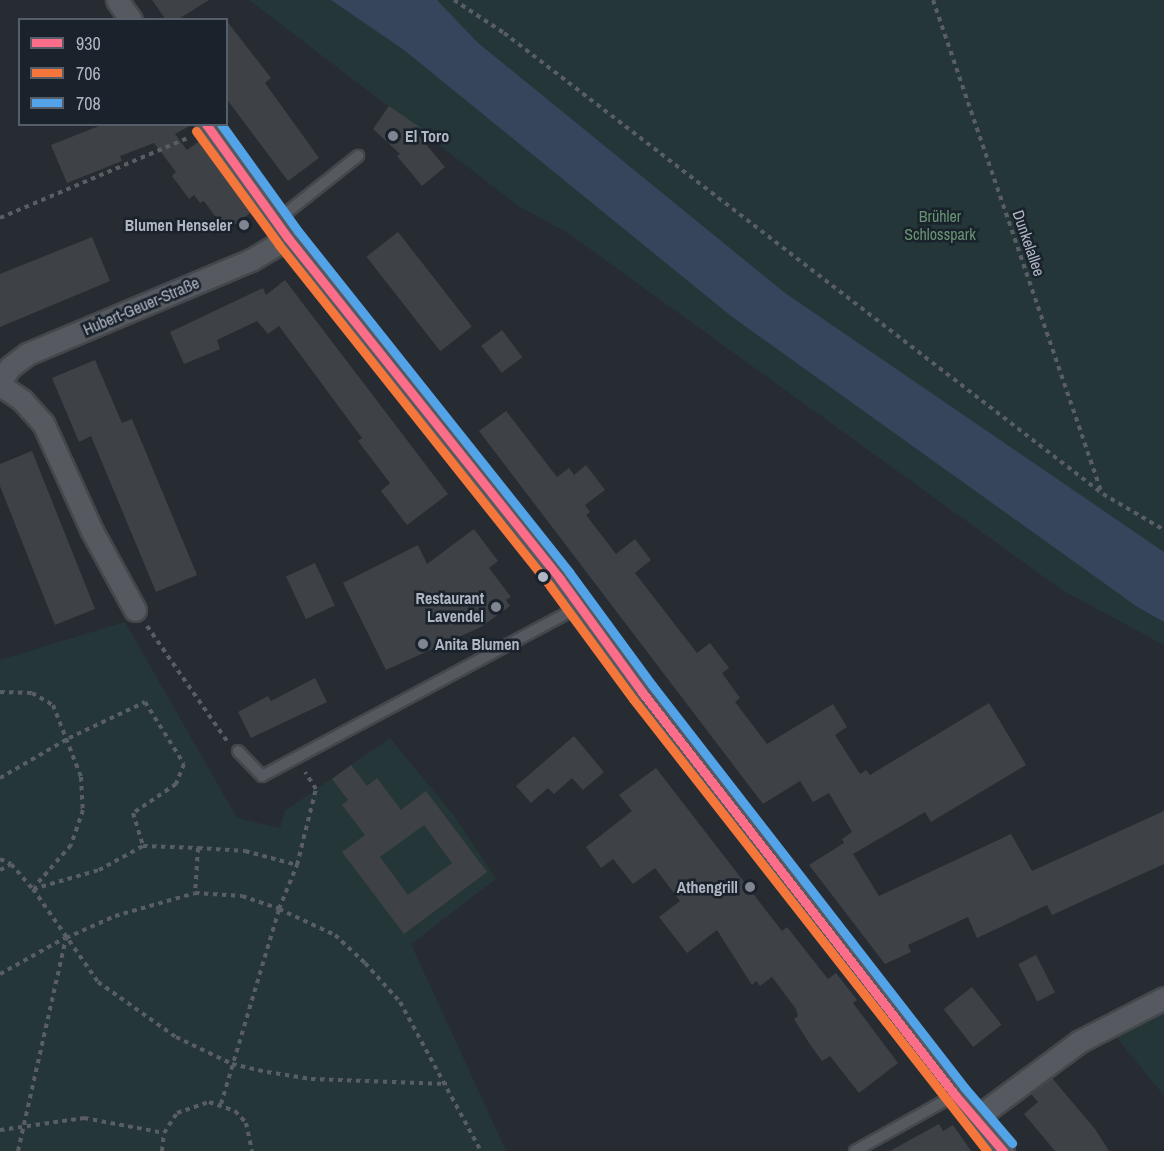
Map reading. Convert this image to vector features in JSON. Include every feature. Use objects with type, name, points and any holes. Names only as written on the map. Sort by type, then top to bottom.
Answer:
[{"type":"street","points":[[117,0],[130,18]]},
{"type":"street","points":[[208,127],[282,230],[581,606],[642,692],[955,1095],[1004,1151]]},
{"type":"street","name":"Hubert-Geuer-Straße","points":[[135,610],[92,531],[43,423],[22,400],[0,383],[10,367],[27,354],[250,260],[282,230]]},
{"type":"street","points":[[976,1118],[1080,1041],[1164,998]]},
{"type":"lane","points":[[282,230],[358,156]]},
{"type":"lane","points":[[238,751],[262,776],[581,606]]},
{"type":"lane","points":[[855,1151],[955,1095]]},
{"type":"path","points":[[454,0],[504,33],[1103,494],[1164,530]]},
{"type":"path","name":"Dunkelallee","points":[[933,0],[1103,494]]},
{"type":"path","points":[[0,218],[208,127]]},
{"type":"path","points":[[135,610],[223,737],[238,751]]},
{"type":"path","points":[[0,692],[32,693],[53,705],[69,738],[81,777],[83,810],[71,845],[33,889]]},
{"type":"path","points":[[0,778],[69,738],[145,702],[184,764],[176,784],[133,813],[143,846]]},
{"type":"path","points":[[221,1104],[279,909],[297,865],[316,789],[297,758]]},
{"type":"path","points":[[33,889],[99,870],[143,846],[245,851],[297,865]]},
{"type":"path","points":[[195,893],[198,848]]},
{"type":"path","points":[[0,859],[11,864],[33,889],[98,982],[176,1037],[232,1064],[311,1079],[447,1084]]},
{"type":"path","points":[[0,870],[11,864]]},
{"type":"path","points":[[0,974],[66,938],[115,916],[195,893],[242,896],[279,909],[335,935],[365,963],[400,1002],[447,1084],[455,1107],[468,1123],[482,1151]]},
{"type":"path","points":[[18,1151],[66,938]]},
{"type":"path","points":[[162,1151],[164,1133],[177,1113],[186,1107],[209,1102],[221,1104],[235,1111],[246,1123],[252,1151]]},
{"type":"path","points":[[0,1130],[84,1118],[164,1133]]},
{"type":"green space","name":"Brühler Schlosspark","points":[[249,0],[1164,0],[1164,645],[1062,590],[568,233],[520,207]]},
{"type":"green space","points":[[125,622],[237,818],[280,828],[285,811],[390,738],[455,817],[496,879],[411,944],[506,1151],[0,1151],[0,660]]},
{"type":"green space","points":[[1164,1009],[1164,1096],[1114,1034]]},
{"type":"water","points":[[331,0],[437,0],[477,42],[785,293],[1164,552],[1164,622],[1136,606],[731,316],[404,50]]},
{"type":"building","points":[[152,0],[209,0],[180,18],[165,18]]},
{"type":"building","points":[[228,23],[271,78],[265,83],[319,158],[288,181],[228,101]]},
{"type":"building","points":[[389,106],[424,130],[418,135],[445,167],[422,186],[397,156],[400,154],[373,129]]},
{"type":"building","points":[[99,126],[189,126],[175,134],[187,150],[201,140],[253,211],[226,231],[204,201],[200,203],[194,195],[189,199],[172,176],[176,172],[154,143],[120,156],[122,161],[67,183],[51,145]]},
{"type":"building","points":[[398,232],[472,327],[440,351],[366,257]]},
{"type":"building","points":[[92,237],[110,281],[0,327],[0,274]]},
{"type":"building","points":[[285,280],[448,494],[407,525],[381,491],[390,483],[358,441],[362,438],[279,326],[268,334],[257,321],[217,340],[220,349],[184,364],[170,332],[263,288],[266,295]]},
{"type":"building","points":[[502,330],[522,357],[502,373],[481,346]]},
{"type":"building","points":[[95,360],[122,423],[132,419],[197,575],[156,592],[91,436],[79,442],[52,378]]},
{"type":"building","points":[[506,411],[557,477],[569,468],[574,475],[586,465],[605,490],[585,505],[590,512],[586,515],[616,554],[635,539],[651,560],[635,573],[697,653],[710,643],[729,668],[722,673],[740,698],[735,702],[767,744],[833,704],[847,727],[835,735],[860,774],[866,770],[870,775],[989,703],[1026,765],[931,822],[925,812],[853,854],[879,896],[1011,834],[1032,871],[1164,811],[1164,864],[1052,915],[1047,905],[977,938],[968,917],[908,945],[911,952],[885,964],[809,865],[844,843],[842,839],[852,832],[829,793],[813,802],[800,781],[763,804],[479,431]]},
{"type":"building","points":[[32,451],[95,609],[55,625],[0,486],[0,464]]},
{"type":"building","points":[[474,529],[498,561],[489,568],[511,597],[506,600],[510,606],[481,627],[386,670],[343,583],[418,545],[427,564]]},
{"type":"building","points":[[315,563],[335,606],[306,619],[286,577]]},
{"type":"building","points":[[315,678],[327,702],[251,738],[238,712],[268,696],[271,701]]},
{"type":"building","points":[[574,736],[604,772],[583,790],[572,778],[554,794],[548,788],[531,803],[516,786]]},
{"type":"building","points":[[351,765],[367,786],[377,778],[401,810],[426,791],[487,872],[404,934],[342,852],[365,835],[342,805],[348,800],[332,779]],"holes":[[[424,825],[452,863],[408,895],[380,857]]]},
{"type":"building","points":[[656,768],[782,931],[787,927],[828,979],[836,973],[857,1000],[853,1003],[898,1063],[859,1093],[830,1056],[822,1061],[794,1019],[798,1016],[796,1009],[772,977],[760,986],[756,981],[752,985],[717,930],[687,953],[659,917],[680,901],[655,868],[633,884],[613,859],[601,868],[586,847],[632,811],[619,795]]},
{"type":"building","points":[[1036,955],[1055,992],[1037,1002],[1018,964]]},
{"type":"building","points":[[972,987],[1002,1025],[973,1047],[944,1009]]},
{"type":"building","points":[[1052,1078],[1095,1129],[1109,1151],[1055,1151],[1024,1114],[1038,1102],[1031,1094]]},
{"type":"building","points":[[939,1124],[943,1131],[953,1125],[971,1151],[890,1151]]},
{"type":"transit line","name":"930","points":[[207,126],[288,238],[560,579],[642,692],[955,1095],[1003,1151]]},
{"type":"transit line","name":"708","points":[[222,126],[298,231],[569,572],[652,685],[964,1087],[1012,1143]]},
{"type":"transit line","name":"706","points":[[196,131],[279,245],[550,586],[633,699],[987,1151]]},
{"type":"place","name":"El Toro","points":[[393,136]]},
{"type":"place","name":"Blumen Henseler","points":[[244,225]]},
{"type":"place","name":"Restaurant Lavendel","points":[[496,607]]},
{"type":"place","name":"Anita Blumen","points":[[423,644]]},
{"type":"place","name":"Athengrill","points":[[750,887]]}]
